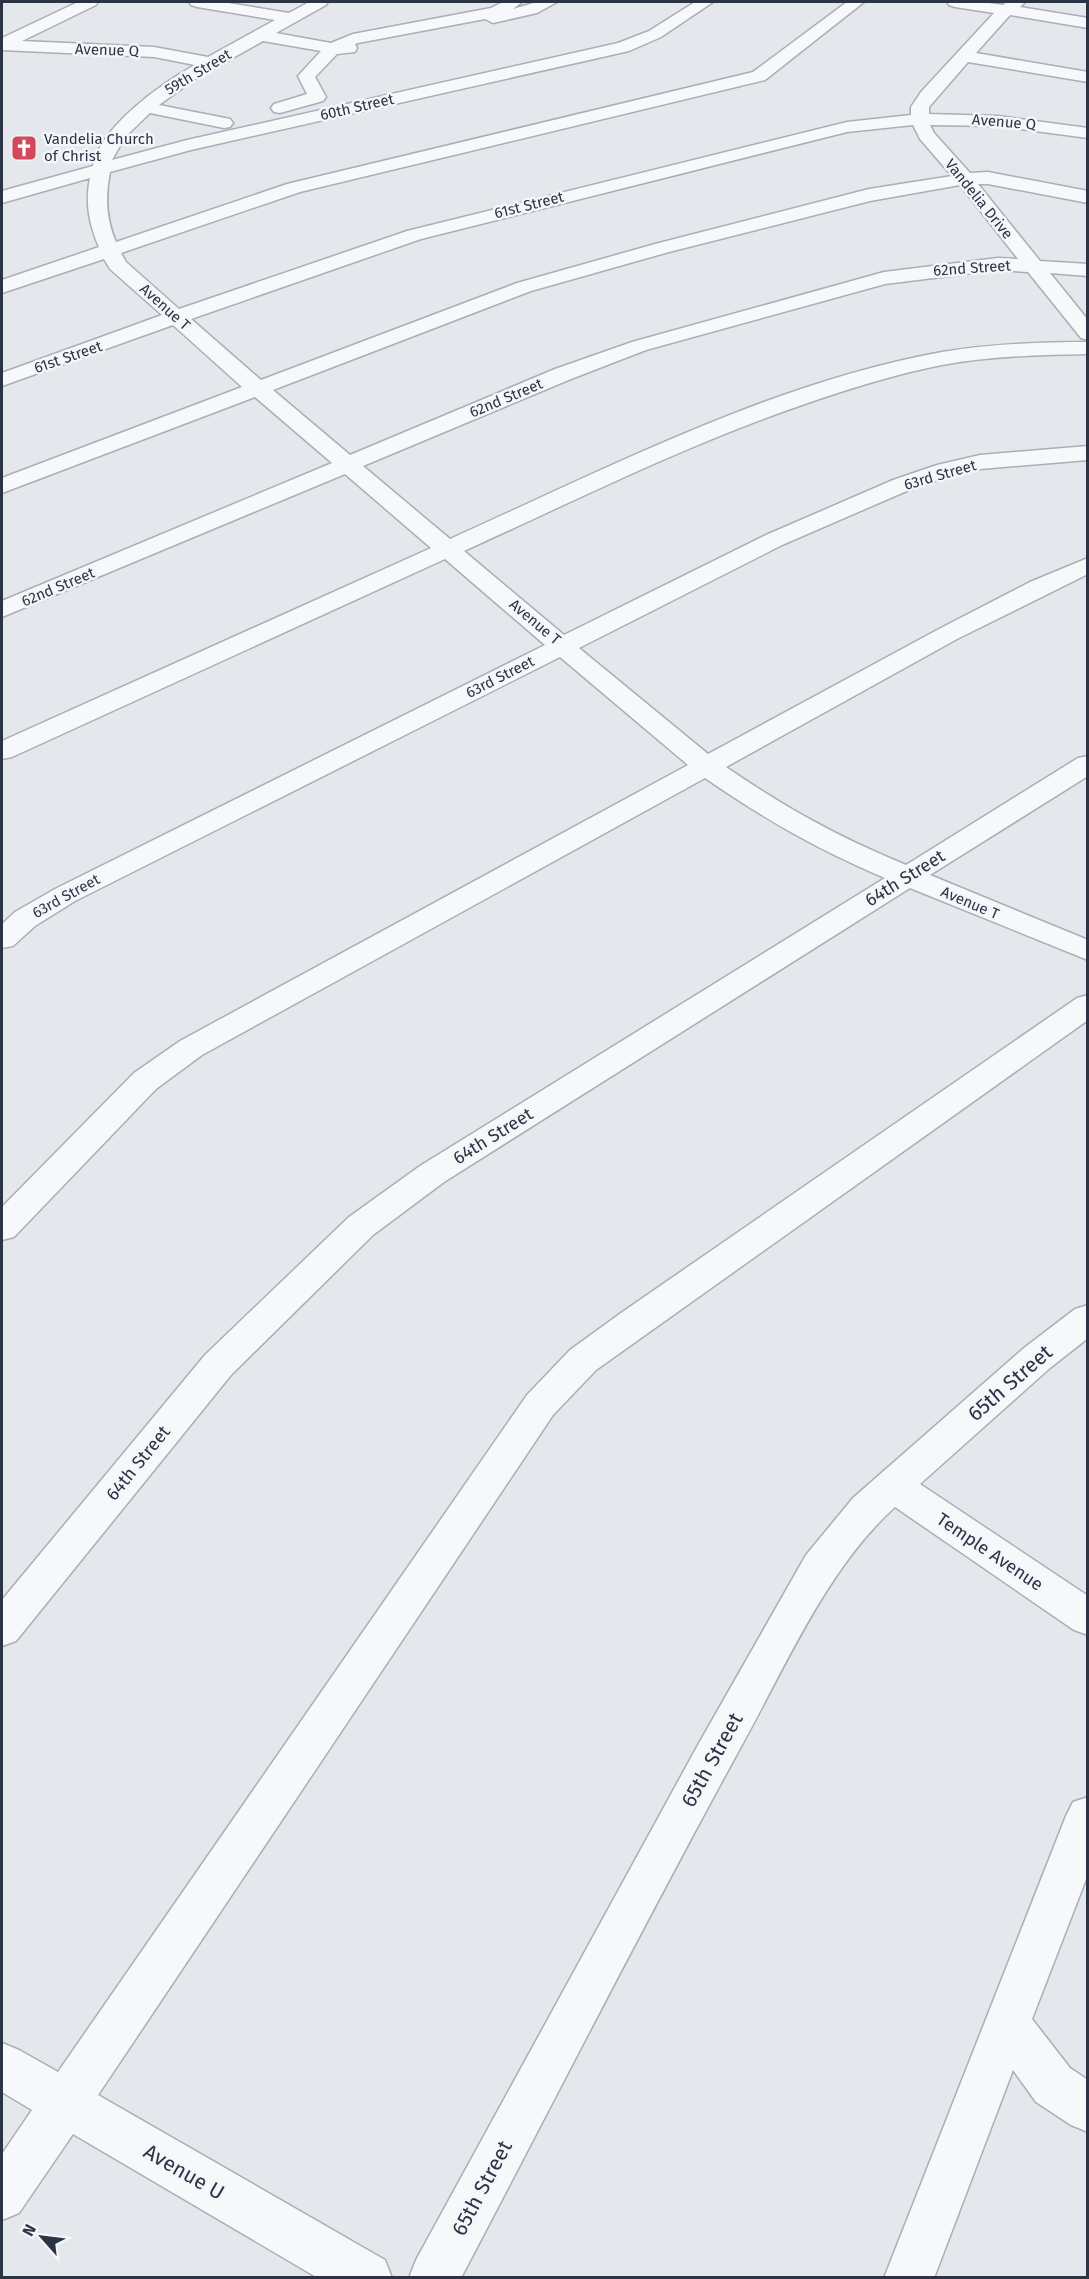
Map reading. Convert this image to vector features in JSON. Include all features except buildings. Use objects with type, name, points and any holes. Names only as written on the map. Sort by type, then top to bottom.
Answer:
[{"type":"street","points":[[2,45],[90,2]]},
{"type":"street","points":[[197,2],[290,18]]},
{"type":"street","name":"59th Street","points":[[102,169],[103,160],[118,134],[161,93],[320,2]]},
{"type":"street","points":[[341,111],[317,97],[306,76],[333,49],[353,39],[496,12],[514,2]]},
{"type":"street","points":[[260,35],[340,50],[522,12],[538,8],[549,2]]},
{"type":"street","name":"60th Street","points":[[2,197],[187,146],[623,47],[655,34],[705,2]]},
{"type":"street","points":[[2,287],[294,188],[759,76],[855,2]]},
{"type":"street","points":[[955,2],[1012,6],[1088,23]]},
{"type":"street","points":[[920,118],[920,107],[927,96],[1012,6]]},
{"type":"street","name":"Avenue Q","points":[[2,45],[154,52],[211,63]]},
{"type":"street","points":[[964,56],[1088,77]]},
{"type":"street","points":[[224,123],[317,97]]},
{"type":"street","points":[[145,107],[254,130]]},
{"type":"street","name":"Avenue Q","points":[[920,118],[992,119],[1088,133]]},
{"type":"street","name":"Vandelia Drive","points":[[920,118],[926,135],[965,179],[1088,334]]},
{"type":"street","name":"61st Street","points":[[2,380],[371,249],[472,219],[847,127],[920,118]]},
{"type":"street","name":"Avenue T","points":[[102,169],[97,192],[99,225],[117,265],[256,387],[706,766],[776,813],[841,849],[1088,951]]},
{"type":"street","points":[[2,486],[256,387],[524,287],[869,195],[965,179],[988,178],[1088,197]]},
{"type":"street","name":"62nd Street","points":[[2,610],[563,374],[639,346],[884,278],[998,264],[1088,270]]},
{"type":"street","points":[[2,751],[674,447],[749,416],[898,368],[956,358],[1041,348],[1088,348]]},
{"type":"street","name":"63rd Street","points":[[2,939],[13,911],[65,895],[562,646],[860,500],[947,470],[1004,459],[1088,453]]},
{"type":"street","points":[[2,1228],[145,1081],[191,1048],[948,634],[1039,586],[1088,565]]},
{"type":"street","name":"64th Street","points":[[2,1629],[218,1365],[360,1226],[432,1174],[1084,769]]},
{"type":"street","points":[[2,2196],[540,1405],[583,1360],[1088,1005]]},
{"type":"street","name":"65th Street","points":[[434,2277],[713,1758],[820,1567],[867,1509],[1037,1358],[1088,1318]]},
{"type":"street","name":"Temple Avenue","points":[[893,1486],[1088,1618]]},
{"type":"street","points":[[909,2277],[1088,1816]]},
{"type":"street","points":[[1007,2023],[1053,2085],[1088,2108]]},
{"type":"street","name":"Avenue U","points":[[2,2066],[367,2277]]},
{"type":"place","name":"Vandelia Church of Christ","points":[[24,148]]}]
